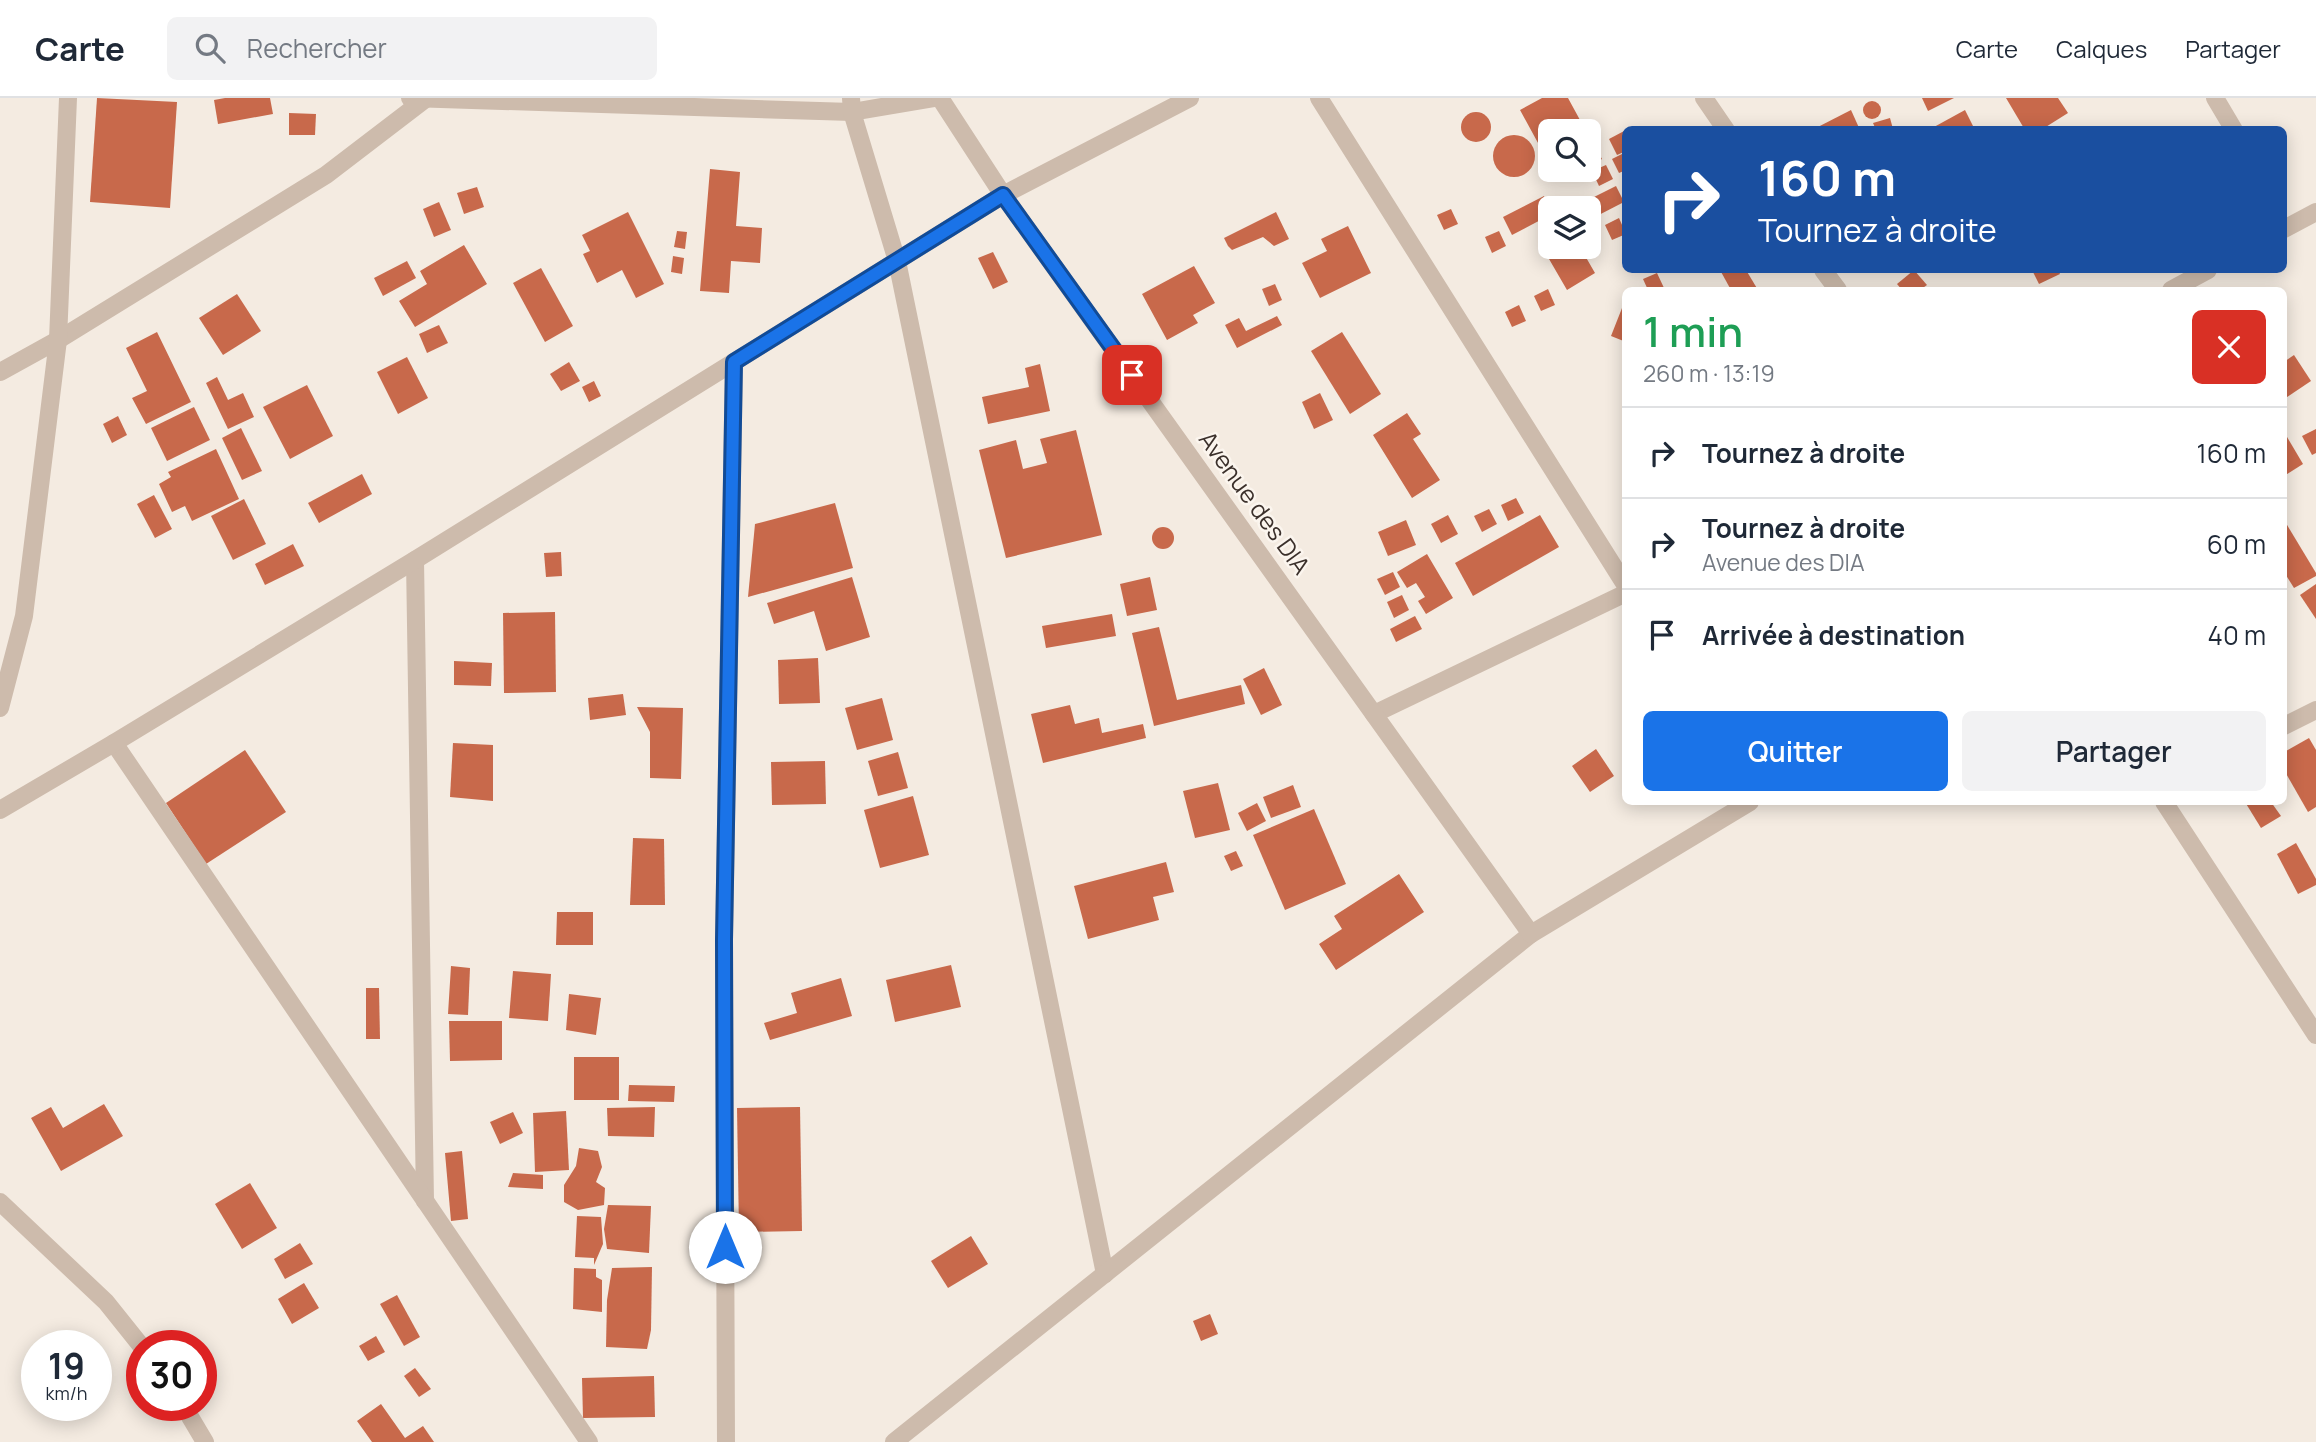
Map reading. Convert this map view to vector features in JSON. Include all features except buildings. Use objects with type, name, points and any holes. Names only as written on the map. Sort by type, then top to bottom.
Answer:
[{"type":"street","points":[[0,708],[24,616],[58,340],[68,98]]},
{"type":"street","points":[[0,372],[58,340],[326,175],[417,99],[852,105],[938,98]]},
{"type":"street","name":"Avenue des DIA","points":[[938,98],[1003,195],[1531,934]]},
{"type":"street","points":[[0,810],[114,744],[415,560],[1003,195],[1190,98]]},
{"type":"street","points":[[1319,98],[1622,580]]},
{"type":"street","points":[[1704,98],[1723,126]]},
{"type":"street","points":[[2215,98],[2232,126]]},
{"type":"street","points":[[852,105],[897,261],[1105,1274]]},
{"type":"street","points":[[2287,221],[2316,212]]},
{"type":"street","points":[[2177,287],[2202,273]]},
{"type":"street","points":[[726,1442],[724,940],[734,362]]},
{"type":"street","points":[[415,560],[425,1201]]},
{"type":"street","points":[[1374,714],[1622,595]]},
{"type":"street","points":[[2287,724],[2316,710]]},
{"type":"street","points":[[114,744],[589,1442]]},
{"type":"street","points":[[894,1442],[1531,934],[1745,805]]},
{"type":"street","points":[[2166,805],[2316,1035]]},
{"type":"street","points":[[0,1202],[106,1302],[128,1330]]},
{"type":"street","points":[[193,1421],[205,1442]]},
{"type":"route","points":[[725,1247],[724,940],[734,362],[1003,195],[1132,375]]}]
